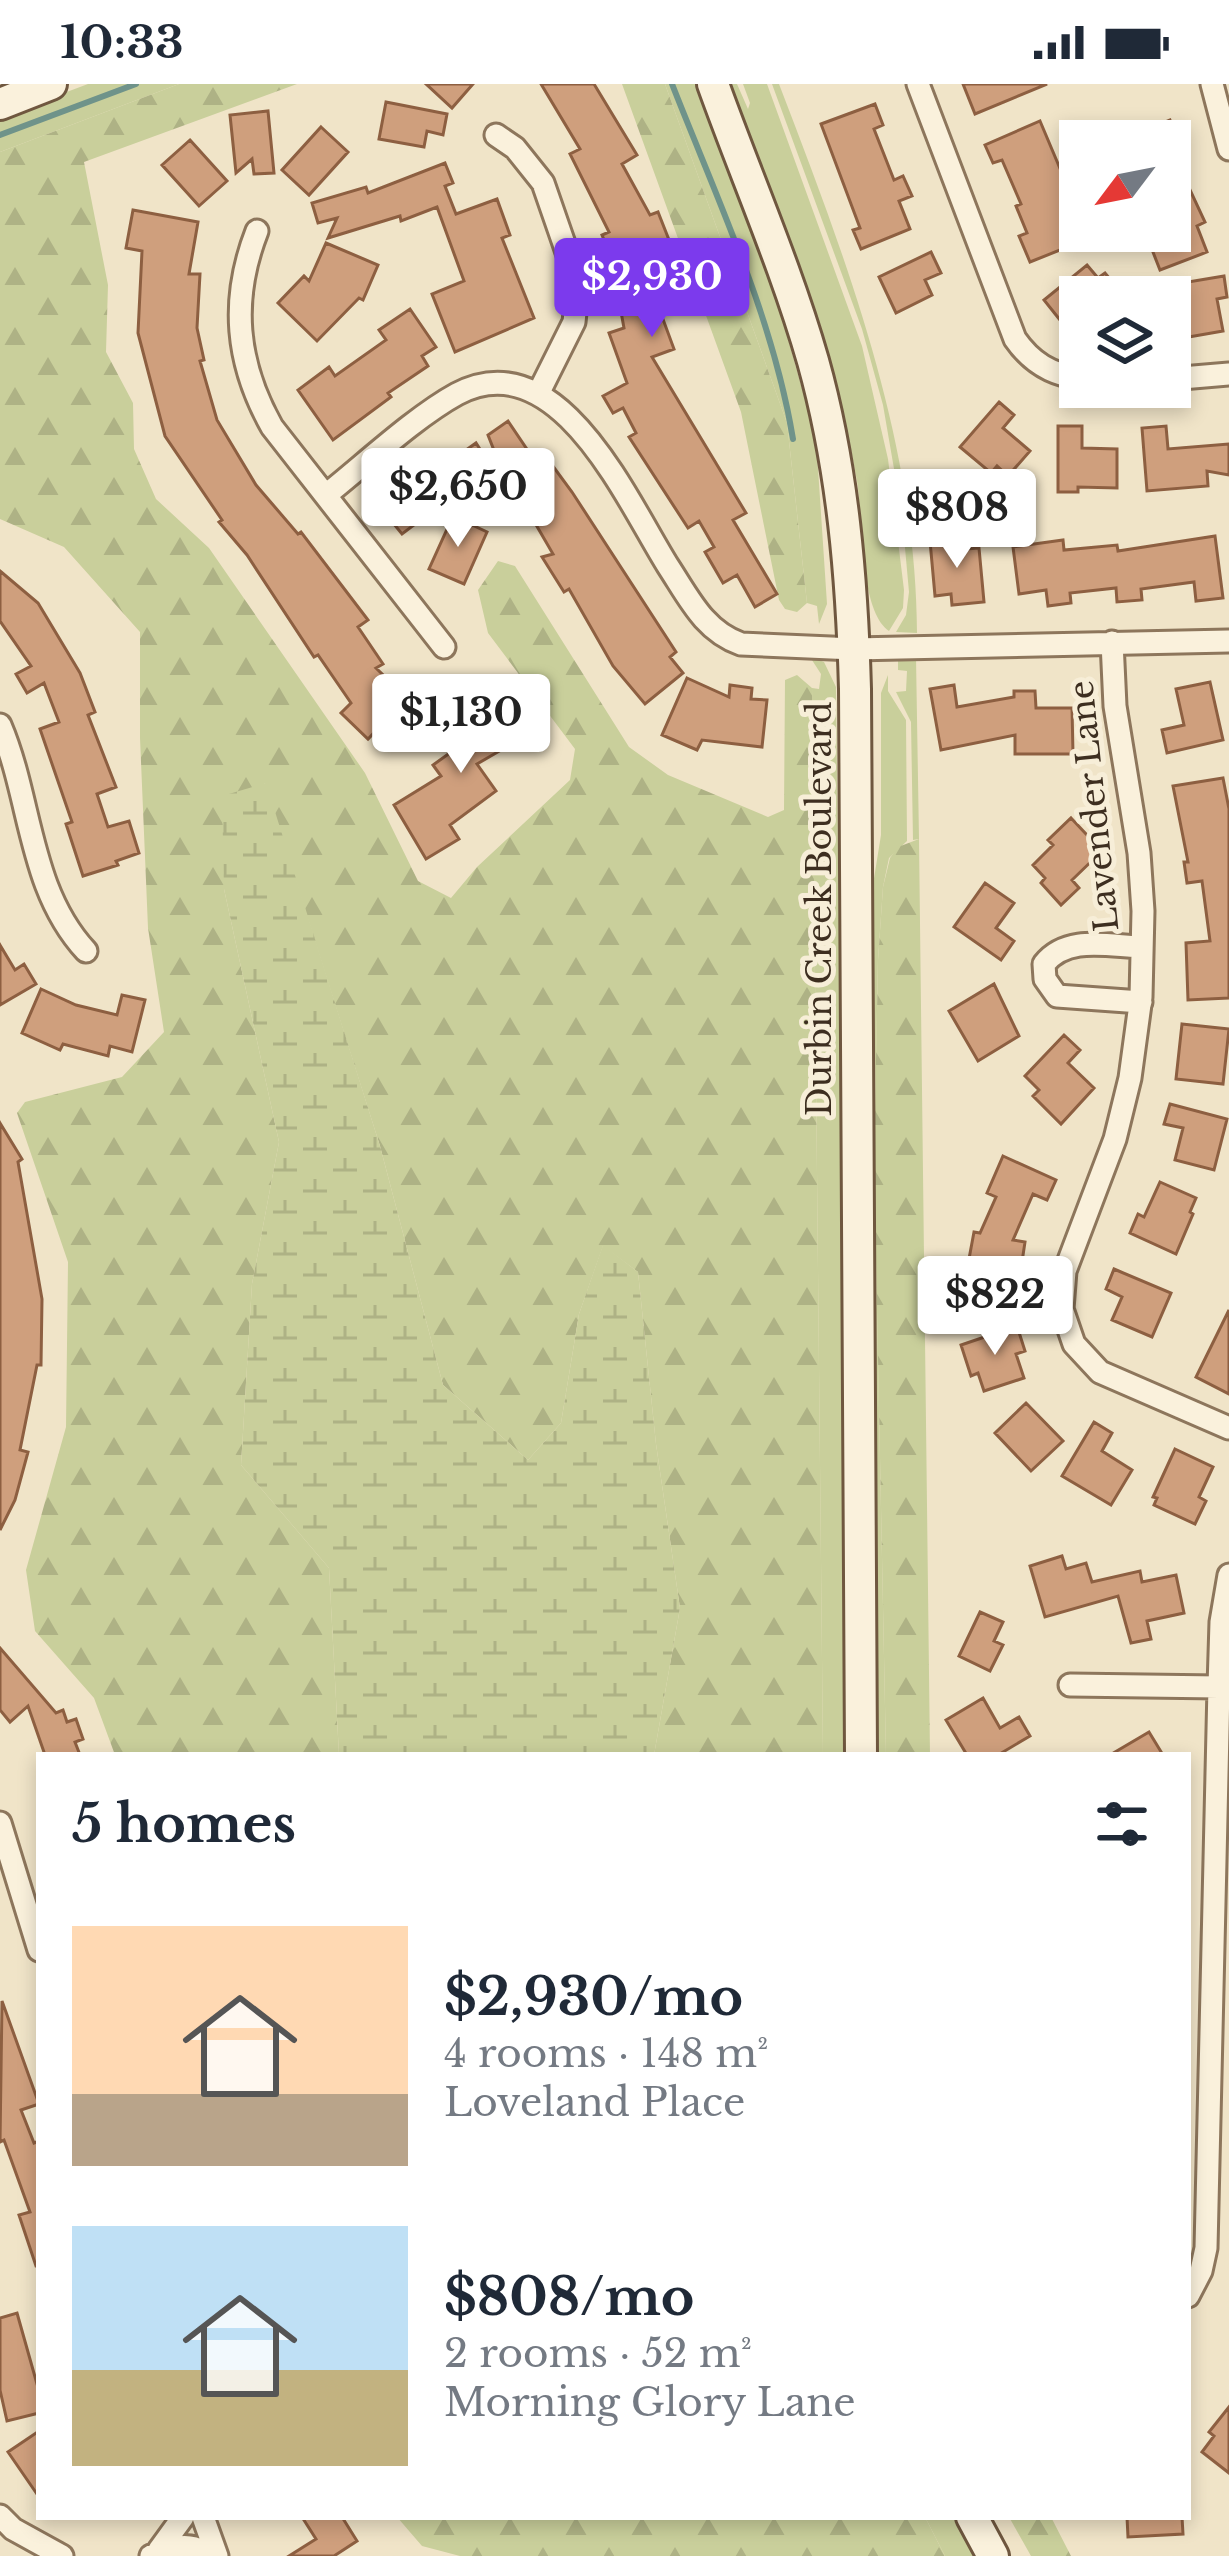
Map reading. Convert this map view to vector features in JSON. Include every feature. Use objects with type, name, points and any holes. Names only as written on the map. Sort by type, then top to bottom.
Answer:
[{"type":"street","points":[[0,104],[51,84]]},
{"type":"street","name":"Durbin Creek Boulevard","points":[[713,84],[814,367],[844,512],[854,649],[861,1752]]},
{"type":"street","points":[[918,84],[1015,339],[1024,352],[1059,373]]},
{"type":"street","points":[[1212,84],[1229,149]]},
{"type":"street","points":[[496,135],[531,164],[543,183],[578,284],[574,322],[539,392]]},
{"type":"street","points":[[257,231],[241,287],[238,322],[247,374],[272,427],[444,646]]},
{"type":"street","points":[[1191,377],[1229,374]]},
{"type":"street","points":[[326,495],[459,393],[496,383],[539,392],[565,411],[712,629],[741,644],[854,649],[1229,641]]},
{"type":"street","name":"Lavender Lane","points":[[1112,642],[1115,706],[1139,853],[1141,1002],[1115,1139],[1062,1283],[1064,1321],[1082,1355],[1100,1372],[1229,1428]]},
{"type":"street","points":[[0,724],[46,889],[58,916],[86,950]]},
{"type":"street","points":[[1141,1002],[1057,996],[1046,980],[1044,964],[1066,945],[1142,947]]},
{"type":"street","points":[[1191,2288],[1206,2248],[1219,1687],[1229,1575]]},
{"type":"street","points":[[1070,1685],[1219,1687]]},
{"type":"street","points":[[0,1823],[36,1940]]},
{"type":"street","points":[[1191,1993],[1211,1993]]},
{"type":"street","points":[[0,2516],[28,2539],[62,2556]]},
{"type":"street","points":[[152,2556],[182,2520]]},
{"type":"street","points":[[204,2520],[214,2556]]},
{"type":"street","points":[[974,2520],[993,2556]]},
{"type":"street","points":[[152,2556],[187,2546],[214,2556]]},
{"type":"green space","points":[[88,84],[179,84],[0,152],[0,117]]},
{"type":"green space","points":[[179,84],[297,84],[84,162],[108,285],[106,352],[133,403],[134,449],[156,499],[209,548],[365,773],[418,881],[451,898],[477,867],[570,780],[575,749],[488,633],[478,590],[498,561],[515,566],[629,747],[668,775],[768,817],[784,810],[785,680],[797,675],[812,688],[823,1752],[655,1752],[680,1608],[638,1272],[603,1246],[579,1314],[561,1423],[528,1460],[443,1385],[380,1146],[265,783],[224,889],[279,1142],[252,1284],[241,1465],[329,1568],[339,1752],[114,1752],[94,1698],[35,1631],[26,1570],[66,1427],[68,1262],[17,1113],[25,1102],[122,1077],[164,1032],[148,928],[140,632],[64,547],[0,519],[0,152]]},
{"type":"green space","points":[[622,84],[665,84],[787,423],[807,603],[797,612],[785,609],[779,600],[741,412]]},
{"type":"green space","points":[[665,84],[696,84],[779,307],[816,438],[827,604],[819,624],[817,606],[807,603],[787,423]]},
{"type":"green space","points":[[730,84],[737,84],[748,109],[743,84],[767,84],[862,346],[888,459],[904,590],[903,608],[889,631],[879,620],[867,584],[857,481],[834,379]]},
{"type":"green space","points":[[772,84],[779,84],[873,353],[905,491],[917,633],[896,632],[906,615],[909,592],[902,515],[883,405],[862,329]]},
{"type":"green space","points":[[810,657],[824,662],[836,687],[849,1752],[823,1752],[812,688],[819,689],[821,674]]},
{"type":"green space","points":[[916,657],[919,839],[913,840],[911,722],[896,692],[906,691],[907,671],[898,670],[898,661]]},
{"type":"green space","points":[[888,675],[888,691],[906,720],[907,841],[889,858],[878,960],[874,1161],[886,1752],[870,1752],[871,897],[881,835],[881,693]]},
{"type":"green space","points":[[266,783],[380,1146],[443,1385],[528,1460],[561,1423],[579,1314],[603,1245],[638,1272],[680,1608],[655,1752],[339,1752],[329,1568],[241,1465],[252,1284],[279,1142],[224,889],[222,796]]},
{"type":"green space","points":[[919,839],[930,1752],[886,1752],[874,1161],[883,887],[890,858],[898,847]]},
{"type":"green space","points":[[400,2520],[927,2520],[945,2556],[460,2556],[422,2546]]},
{"type":"green space","points":[[927,2520],[955,2520],[975,2556],[945,2556]]},
{"type":"green space","points":[[1011,2520],[1053,2520],[1071,2556],[1031,2556]]},
{"type":"building","points":[[426,84],[473,84],[452,108]]},
{"type":"building","points":[[541,84],[594,84],[637,155],[622,164],[650,215],[658,212],[671,245],[667,246],[678,299],[657,303],[674,349],[652,357],[746,513],[733,520],[777,594],[755,607],[737,575],[723,583],[705,552],[714,547],[699,521],[688,528],[629,437],[636,433],[623,408],[613,413],[603,396],[627,383],[609,333],[624,328],[614,274],[618,273],[602,235],[609,232],[570,154],[580,149]]},
{"type":"building","points":[[963,84],[1047,84],[975,114]]},
{"type":"building","points":[[386,102],[447,114],[443,135],[427,131],[424,147],[379,139]]},
{"type":"building","points":[[875,104],[883,125],[874,129],[894,180],[903,176],[912,196],[899,201],[910,229],[861,249],[853,230],[860,228],[821,124]]},
{"type":"building","points":[[268,111],[274,173],[254,174],[252,159],[236,173],[230,115]]},
{"type":"building","points":[[1040,121],[1059,166],[1059,250],[1030,262],[1019,236],[1027,233],[1016,206],[1021,204],[1002,160],[993,163],[985,145]]},
{"type":"building","points":[[321,127],[348,152],[309,195],[282,170]]},
{"type":"building","points":[[190,140],[227,181],[199,206],[162,165]]},
{"type":"building","points":[[445,163],[453,183],[445,186],[456,214],[497,199],[510,235],[502,238],[534,318],[455,352],[432,294],[464,281],[437,207],[401,221],[400,216],[328,238],[337,218],[318,223],[312,203],[366,187],[368,193]]},
{"type":"building","points":[[1191,192],[1205,222],[1197,226],[1207,252],[1160,270],[1153,252],[1191,252]]},
{"type":"building","points":[[133,210],[198,222],[189,274],[200,274],[197,328],[204,360],[200,361],[217,420],[256,485],[301,532],[368,620],[358,627],[383,664],[376,668],[407,698],[368,739],[341,713],[351,703],[219,522],[222,520],[165,436],[138,333],[142,251],[126,248]]},
{"type":"building","points":[[326,243],[378,265],[363,300],[359,298],[317,341],[278,303],[304,276],[309,281]]},
{"type":"building","points":[[931,252],[941,273],[925,280],[932,295],[896,313],[879,277]]},
{"type":"building","points":[[1087,265],[1096,276],[1073,276]]},
{"type":"building","points":[[1224,276],[1227,297],[1217,299],[1223,331],[1191,337],[1191,282]]},
{"type":"building","points":[[1059,288],[1059,319],[1044,300]]},
{"type":"building","points":[[410,309],[436,347],[422,356],[428,366],[333,440],[298,390],[329,367],[335,376],[386,340],[379,330]]},
{"type":"building","points":[[999,402],[1014,415],[1003,428],[1030,451],[1008,476],[997,466],[991,473],[960,447]]},
{"type":"building","points":[[508,421],[535,461],[544,454],[572,492],[676,652],[670,657],[683,673],[645,704],[613,666],[569,589],[564,592],[542,557],[553,554],[528,511],[516,519],[490,478],[482,483],[462,453],[476,443],[485,457],[495,453],[488,435]]},
{"type":"building","points":[[1058,426],[1082,426],[1082,448],[1117,449],[1117,488],[1078,487],[1078,492],[1058,492]]},
{"type":"building","points":[[1166,426],[1168,449],[1229,444],[1229,475],[1207,471],[1208,486],[1147,491],[1142,428]]},
{"type":"building","points":[[429,467],[451,497],[402,534],[389,518],[404,507],[394,493]]},
{"type":"building","points":[[453,516],[487,532],[464,584],[429,569]]},
{"type":"building","points":[[1215,536],[1223,598],[1196,601],[1194,582],[1141,589],[1142,600],[1117,602],[1116,588],[1070,593],[1071,603],[1048,606],[1046,590],[1019,594],[1013,547],[1063,540],[1064,550],[1117,545],[1118,551]]},
{"type":"building","points":[[966,539],[967,549],[979,548],[984,602],[952,605],[951,594],[935,596],[930,541]]},
{"type":"building","points":[[0,571],[38,603],[80,673],[95,712],[88,715],[116,787],[97,794],[108,827],[129,821],[139,853],[116,861],[118,865],[83,876],[66,824],[72,822],[40,729],[59,722],[44,683],[27,693],[16,674],[31,666],[0,621]]},
{"type":"building","points":[[687,678],[729,697],[730,685],[752,688],[751,699],[767,700],[762,747],[702,740],[697,750],[662,735]]},
{"type":"building","points":[[1210,682],[1223,740],[1167,753],[1162,730],[1184,725],[1176,689]]},
{"type":"building","points":[[954,685],[957,707],[1014,697],[1014,691],[1035,691],[1036,708],[1072,708],[1073,754],[1015,754],[1015,735],[941,750],[930,689]]},
{"type":"building","points":[[499,686],[527,735],[477,764],[496,791],[450,825],[459,839],[426,859],[394,805],[441,776],[433,765],[482,730],[467,705]]},
{"type":"building","points":[[1223,778],[1229,809],[1229,998],[1188,1000],[1186,943],[1210,941],[1202,881],[1187,883],[1184,862],[1188,862],[1173,786]]},
{"type":"building","points":[[1071,818],[1102,851],[1072,880],[1079,888],[1061,905],[1041,883],[1045,878],[1033,865],[1053,845],[1048,840]]},
{"type":"building","points":[[985,883],[1014,903],[996,928],[1014,941],[1001,960],[954,927]]},
{"type":"building","points":[[0,945],[15,970],[24,964],[36,984],[0,1005]]},
{"type":"building","points":[[994,984],[1019,1036],[978,1061],[949,1011]]},
{"type":"building","points":[[41,989],[76,1005],[117,1015],[122,995],[145,1000],[132,1052],[110,1046],[108,1056],[63,1044],[60,1050],[22,1033]]},
{"type":"building","points":[[1182,1024],[1229,1029],[1223,1084],[1176,1079]]},
{"type":"building","points":[[1064,1035],[1080,1050],[1068,1063],[1094,1088],[1061,1124],[1033,1096],[1039,1090],[1025,1076]]},
{"type":"building","points":[[1170,1104],[1227,1119],[1214,1170],[1175,1160],[1183,1128],[1164,1124]]},
{"type":"building","points":[[0,1123],[22,1159],[18,1162],[42,1299],[41,1365],[37,1365],[20,1450],[28,1452],[15,1500],[0,1530]]},
{"type":"building","points":[[1003,1156],[1056,1180],[1047,1200],[1033,1194],[1013,1240],[1025,1242],[1022,1262],[1016,1261],[1009,1300],[963,1291],[974,1232],[980,1233],[996,1197],[987,1193]]},
{"type":"building","points":[[1160,1182],[1196,1198],[1176,1254],[1130,1233],[1138,1214],[1144,1217]]},
{"type":"building","points":[[1114,1269],[1171,1293],[1152,1337],[1112,1320],[1122,1297],[1106,1289]]},
{"type":"building","points":[[1229,1310],[1229,1394],[1196,1377]]},
{"type":"building","points":[[1017,1326],[1025,1351],[1016,1354],[1024,1378],[984,1391],[978,1373],[971,1376],[961,1345]]},
{"type":"building","points":[[1026,1403],[1063,1441],[1031,1471],[995,1433]]},
{"type":"building","points":[[1094,1422],[1112,1433],[1102,1451],[1132,1470],[1111,1505],[1062,1476]]},
{"type":"building","points":[[1175,1449],[1213,1467],[1199,1497],[1206,1501],[1195,1524],[1154,1505],[1157,1498],[1153,1497]]},
{"type":"building","points":[[1062,1556],[1066,1569],[1086,1563],[1092,1582],[1140,1571],[1142,1582],[1176,1575],[1184,1613],[1147,1621],[1151,1639],[1131,1643],[1118,1596],[1045,1617],[1030,1566]]},
{"type":"building","points":[[980,1612],[1003,1622],[994,1641],[1003,1645],[990,1671],[959,1656]]},
{"type":"building","points":[[0,1648],[56,1713],[63,1710],[67,1722],[76,1719],[83,1739],[75,1742],[79,1752],[44,1752],[28,1706],[10,1722],[0,1710]]},
{"type":"building","points":[[983,1698],[1000,1728],[1019,1717],[1030,1736],[1003,1752],[965,1752],[946,1720]]},
{"type":"building","points":[[1149,1732],[1161,1752],[1115,1752]]},
{"type":"building","points":[[2,2001],[36,2096],[36,2105],[21,2110],[36,2142],[36,2266],[19,2215],[30,2212],[4,2140],[0,2142]]},
{"type":"building","points":[[17,2313],[36,2380],[36,2414],[7,2421],[0,2390],[0,2318]]},
{"type":"building","points":[[1229,2407],[1229,2473],[1202,2452],[1214,2436],[1209,2432]]},
{"type":"building","points":[[36,2433],[36,2493],[8,2452]]},
{"type":"building","points":[[304,2520],[344,2520],[357,2541],[334,2556],[289,2556],[316,2539]]},
{"type":"building","points":[[1127,2520],[1182,2520],[1183,2534],[1128,2537]]},
{"type":"waterway","points":[[0,135],[136,84]]},
{"type":"waterway","points":[[672,84],[758,303],[793,439]]}]
